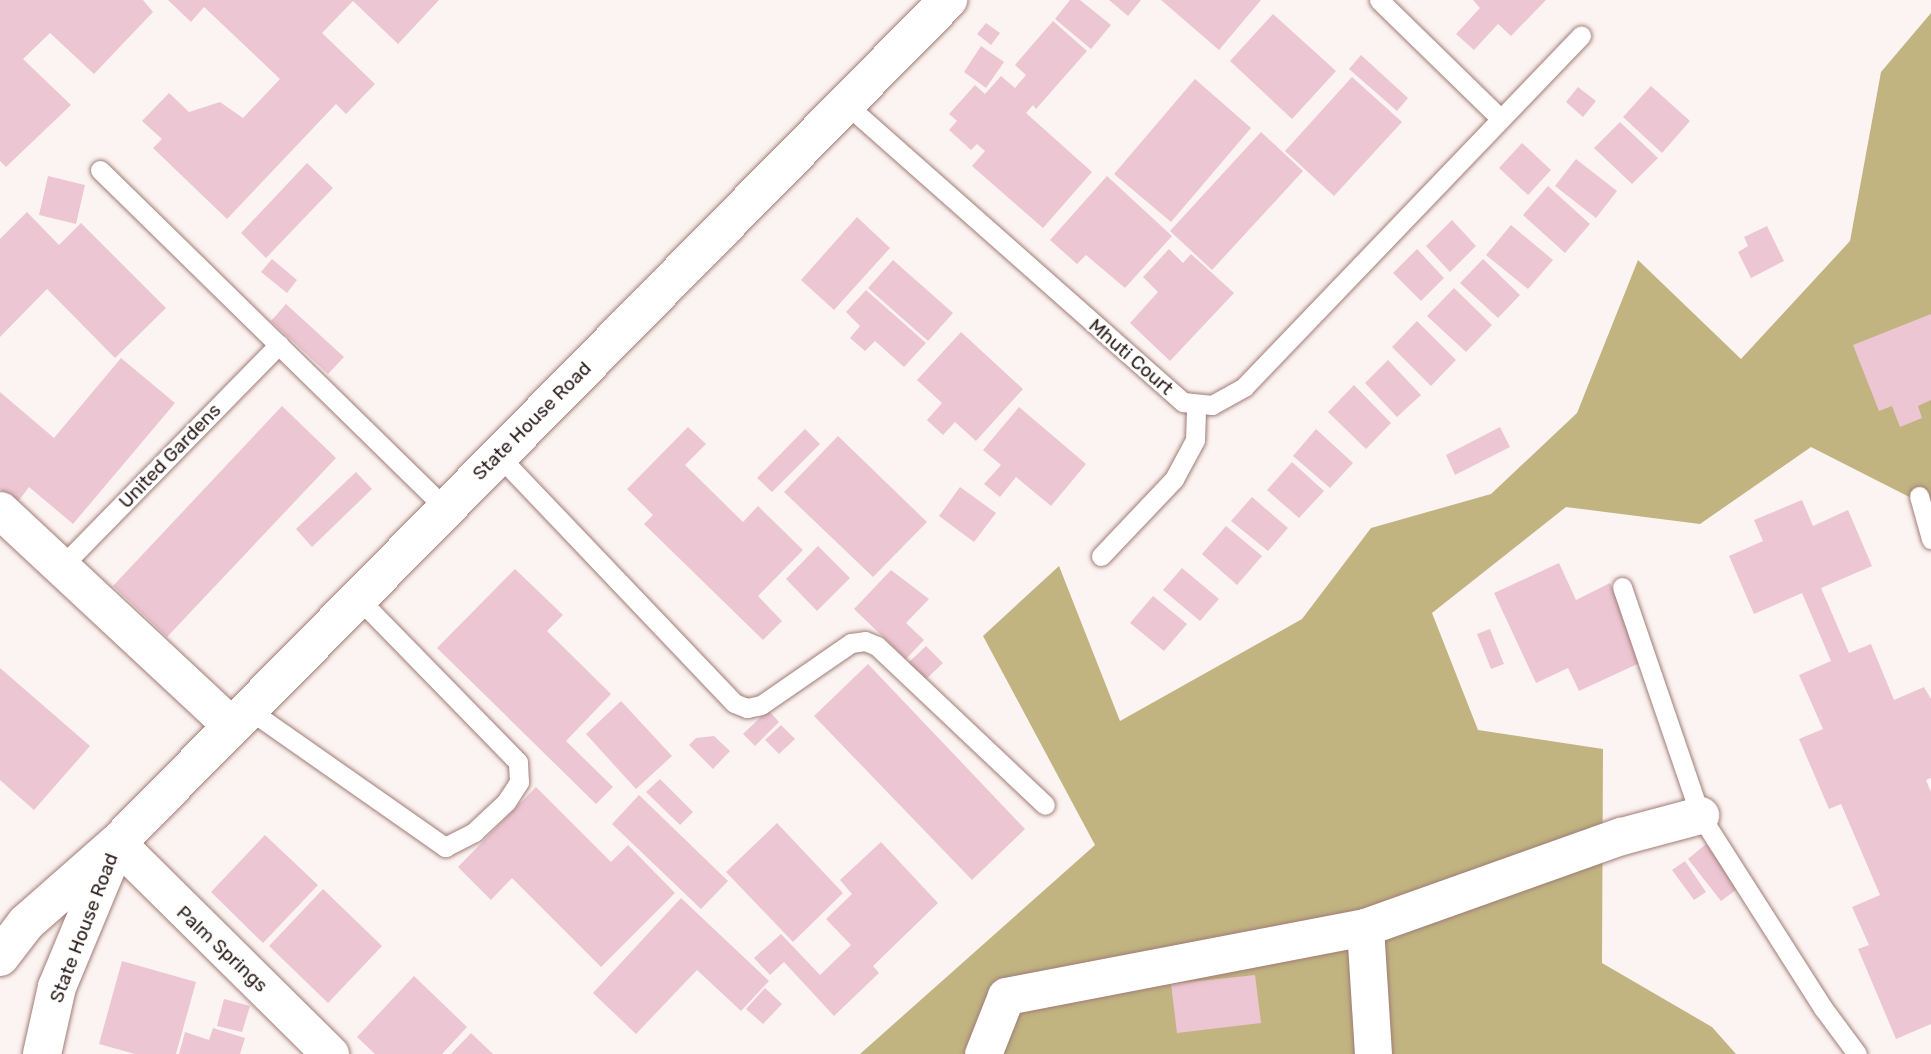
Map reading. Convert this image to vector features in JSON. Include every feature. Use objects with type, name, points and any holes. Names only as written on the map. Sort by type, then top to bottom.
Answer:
[{"type":"main road","name":"State House Road","points":[[0,957],[26,923],[117,843],[948,0]]},
{"type":"main road","name":"State House Road","points":[[41,1054],[57,987],[117,843]]},
{"type":"street","points":[[0,510],[60,568],[240,718]]},
{"type":"street","points":[[983,1054],[1006,996],[1365,927],[1621,836],[1700,815]]},
{"type":"street","name":"Palm Springs","points":[[117,843],[330,1054]]},
{"type":"street","points":[[1365,927],[1373,1054]]},
{"type":"lane","points":[[1379,0],[1499,117]]},
{"type":"lane","points":[[1101,556],[1174,479],[1195,440],[1196,407],[1212,405],[1244,387],[1499,117],[1581,36]]},
{"type":"lane","name":"Mhuti Court","points":[[846,104],[1151,375],[1183,402],[1196,407]]},
{"type":"lane","points":[[100,170],[446,509]]},
{"type":"lane","name":"United Gardens","points":[[60,568],[279,344]]},
{"type":"lane","points":[[498,455],[734,702],[747,708],[761,705],[850,643],[865,641],[877,646],[1045,805]]},
{"type":"lane","points":[[1919,496],[1931,539]]},
{"type":"lane","points":[[1622,587],[1700,815],[1823,1008],[1857,1054]]},
{"type":"lane","points":[[240,718],[445,847],[474,832],[506,802],[519,782],[518,762],[358,598]]},
{"type":"shaded area","points":[[1931,13],[1931,508],[1811,447],[1700,524],[1566,507],[1432,613],[1478,730],[1603,749],[1602,963],[1712,1027],[1736,1054],[860,1054],[1095,845],[983,636],[1059,566],[1120,721],[1302,619],[1371,528],[1491,494],[1577,413],[1638,260],[1741,359],[1850,241],[1881,72]]},
{"type":"building","points":[[0,0],[143,0],[153,12],[94,74],[50,33],[23,59],[71,105],[6,167],[0,161]]},
{"type":"building","points":[[168,0],[439,0],[398,44],[353,1],[322,33],[375,84],[346,114],[336,104],[227,219],[153,148],[162,139],[142,121],[169,93],[189,112],[220,102],[243,118],[280,79],[204,7],[191,22]]},
{"type":"building","points":[[1070,0],[1080,0],[1111,25],[1091,49],[1055,19]]},
{"type":"building","points":[[1109,0],[1141,0],[1128,16]]},
{"type":"building","points":[[1161,0],[1261,0],[1219,50]]},
{"type":"building","points":[[1473,0],[1546,0],[1511,36],[1498,24],[1474,50],[1456,34],[1480,8]]},
{"type":"building","points":[[1273,14],[1336,71],[1292,119],[1230,61]]},
{"type":"building","points":[[1053,21],[1087,51],[1036,109],[1033,105],[1026,113],[1092,172],[1043,228],[972,166],[985,151],[977,144],[971,150],[949,130],[957,121],[949,114],[975,85],[985,94],[1001,76],[1015,88],[1026,75],[1015,65]]},
{"type":"building","points":[[986,23],[1000,33],[991,45],[977,34]]},
{"type":"building","points":[[981,46],[1004,62],[986,88],[964,72]]},
{"type":"building","points":[[1361,55],[1408,98],[1397,111],[1349,69]]},
{"type":"building","points":[[1352,77],[1402,122],[1334,196],[1285,151]]},
{"type":"building","points":[[1195,79],[1251,128],[1171,222],[1114,174]]},
{"type":"building","points":[[1651,86],[1690,121],[1662,153],[1623,117]]},
{"type":"building","points":[[1578,87],[1596,101],[1583,117],[1566,102]]},
{"type":"building","points":[[1620,122],[1658,158],[1632,184],[1594,148]]},
{"type":"building","points":[[1261,132],[1303,171],[1212,270],[1170,231]]},
{"type":"building","points":[[1522,143],[1551,170],[1528,195],[1499,168]]},
{"type":"building","points":[[1576,159],[1617,191],[1596,218],[1555,186]]},
{"type":"building","points":[[307,163],[333,188],[266,258],[241,233]]},
{"type":"building","points":[[48,176],[85,185],[76,224],[39,215]]},
{"type":"building","points":[[1107,176],[1172,236],[1125,288],[1086,255],[1077,264],[1050,240]]},
{"type":"building","points":[[1548,186],[1590,224],[1565,253],[1523,215]]},
{"type":"building","points":[[27,212],[59,245],[81,223],[166,308],[115,358],[47,289],[0,337],[0,239]]},
{"type":"building","points":[[857,217],[890,248],[834,310],[801,280]]},
{"type":"building","points":[[1452,220],[1476,246],[1450,272],[1426,246]]},
{"type":"building","points":[[1511,225],[1553,260],[1528,289],[1486,255]]},
{"type":"building","points":[[1767,226],[1784,261],[1751,278],[1738,252],[1748,246],[1744,237]]},
{"type":"building","points":[[1169,249],[1183,263],[1191,254],[1234,293],[1170,361],[1130,323],[1158,292],[1143,277]]},
{"type":"building","points":[[1417,249],[1444,278],[1421,301],[1393,273]]},
{"type":"building","points":[[272,259],[297,280],[287,293],[261,272]]},
{"type":"building","points":[[1483,259],[1520,295],[1498,318],[1460,283]]},
{"type":"building","points":[[893,260],[953,313],[928,341],[868,288]]},
{"type":"building","points":[[1454,288],[1492,325],[1466,352],[1427,316]]},
{"type":"building","points":[[866,290],[926,343],[904,367],[875,341],[865,351],[850,338],[860,326],[846,312]]},
{"type":"building","points":[[286,304],[344,357],[328,374],[271,321]]},
{"type":"building","points":[[1931,314],[1931,400],[1918,406],[1922,418],[1900,427],[1892,406],[1879,411],[1853,345]]},
{"type":"building","points":[[1417,321],[1456,360],[1431,386],[1392,347]]},
{"type":"building","points":[[961,332],[1023,389],[976,441],[955,422],[943,435],[927,420],[942,403],[917,380]]},
{"type":"building","points":[[121,358],[175,403],[73,524],[29,487],[17,503],[0,489],[0,392],[54,438]]},
{"type":"building","points":[[1388,360],[1421,395],[1397,417],[1365,383]]},
{"type":"building","points":[[1354,385],[1391,423],[1366,449],[1328,412]]},
{"type":"building","points":[[282,406],[336,458],[167,637],[113,586]]},
{"type":"building","points":[[1019,407],[1086,464],[1051,506],[1016,477],[1000,497],[984,484],[1001,465],[983,450]]},
{"type":"building","points":[[688,427],[706,444],[685,465],[743,522],[758,506],[803,550],[758,596],[782,621],[763,640],[644,524],[653,515],[627,489]]},
{"type":"building","points":[[1500,427],[1510,447],[1455,475],[1446,455]]},
{"type":"building","points":[[805,429],[820,444],[772,492],[757,478]]},
{"type":"building","points":[[1316,429],[1353,463],[1330,488],[1293,456]]},
{"type":"building","points":[[838,436],[927,522],[873,577],[784,492]]},
{"type":"building","points":[[1292,462],[1324,491],[1299,518],[1267,490]]},
{"type":"building","points":[[356,472],[372,489],[312,547],[296,529]]},
{"type":"building","points":[[960,487],[996,513],[974,542],[939,516]]},
{"type":"building","points":[[1252,497],[1288,528],[1268,551],[1231,521]]},
{"type":"building","points":[[1802,500],[1813,526],[1848,510],[1872,566],[1821,588],[1849,653],[1871,644],[1894,700],[1924,687],[1931,699],[1931,778],[1926,780],[1931,792],[1931,1024],[1896,1039],[1858,949],[1869,945],[1852,907],[1880,895],[1841,804],[1829,809],[1799,739],[1823,729],[1799,675],[1831,661],[1802,593],[1754,614],[1729,556],[1763,541],[1754,520]]},
{"type":"building","points":[[1226,526],[1262,556],[1237,585],[1202,554]]},
{"type":"building","points":[[818,546],[850,578],[817,611],[786,579]]},
{"type":"building","points":[[1559,563],[1576,600],[1610,583],[1646,660],[1579,691],[1568,668],[1536,683],[1494,593]]},
{"type":"building","points":[[1182,568],[1219,599],[1200,621],[1163,590]]},
{"type":"building","points":[[515,569],[563,615],[547,631],[611,694],[566,741],[613,787],[596,804],[437,648]]},
{"type":"building","points":[[891,570],[929,599],[906,623],[924,640],[906,659],[854,609]]},
{"type":"building","points":[[1153,596],[1187,624],[1164,651],[1130,623]]},
{"type":"building","points":[[1490,629],[1504,664],[1491,669],[1477,634]]},
{"type":"building","points":[[926,646],[943,663],[923,682],[907,664]]},
{"type":"building","points":[[868,664],[1025,829],[972,880],[814,716]]},
{"type":"building","points":[[0,668],[90,746],[34,810],[0,780]]},
{"type":"building","points":[[621,701],[672,756],[636,789],[586,734]]},
{"type":"building","points":[[768,710],[779,722],[755,746],[743,734]]},
{"type":"building","points":[[781,725],[795,739],[779,754],[765,740]]},
{"type":"building","points":[[714,736],[730,751],[713,769],[689,745],[696,738]]},
{"type":"building","points":[[660,779],[693,812],[680,825],[646,792]]},
{"type":"building","points":[[536,787],[611,862],[628,845],[675,893],[601,967],[512,878],[491,900],[458,867]]},
{"type":"building","points":[[639,795],[728,881],[701,909],[612,824]]},
{"type":"building","points":[[777,823],[843,893],[793,942],[726,872]]},
{"type":"building","points":[[265,835],[318,885],[263,943],[211,892]]},
{"type":"building","points":[[881,842],[938,903],[873,966],[879,973],[834,1016],[784,962],[770,975],[754,958],[781,934],[820,975],[851,945],[826,919],[852,894],[840,880]]},
{"type":"building","points":[[1706,844],[1740,887],[1721,901],[1688,859]]},
{"type":"building","points":[[1685,861],[1706,892],[1694,900],[1672,870]]},
{"type":"building","points":[[323,889],[382,946],[328,1003],[269,946]]},
{"type":"building","points":[[681,898],[769,981],[741,1011],[697,970],[636,1034],[593,993]]},
{"type":"building","points":[[122,961],[196,982],[176,1054],[135,1054],[99,1044]]},
{"type":"building","points":[[1255,975],[1261,1023],[1177,1033],[1171,984]]},
{"type":"building","points":[[414,976],[467,1027],[442,1054],[375,1054],[357,1037]]},
{"type":"building","points":[[765,988],[782,1004],[763,1024],[746,1009]]},
{"type":"building","points":[[224,999],[250,1006],[242,1032],[217,1026]]},
{"type":"building","points":[[213,1028],[245,1038],[240,1054],[179,1054],[185,1032],[209,1040]]},
{"type":"building","points":[[471,1033],[493,1054],[451,1054]]}]
